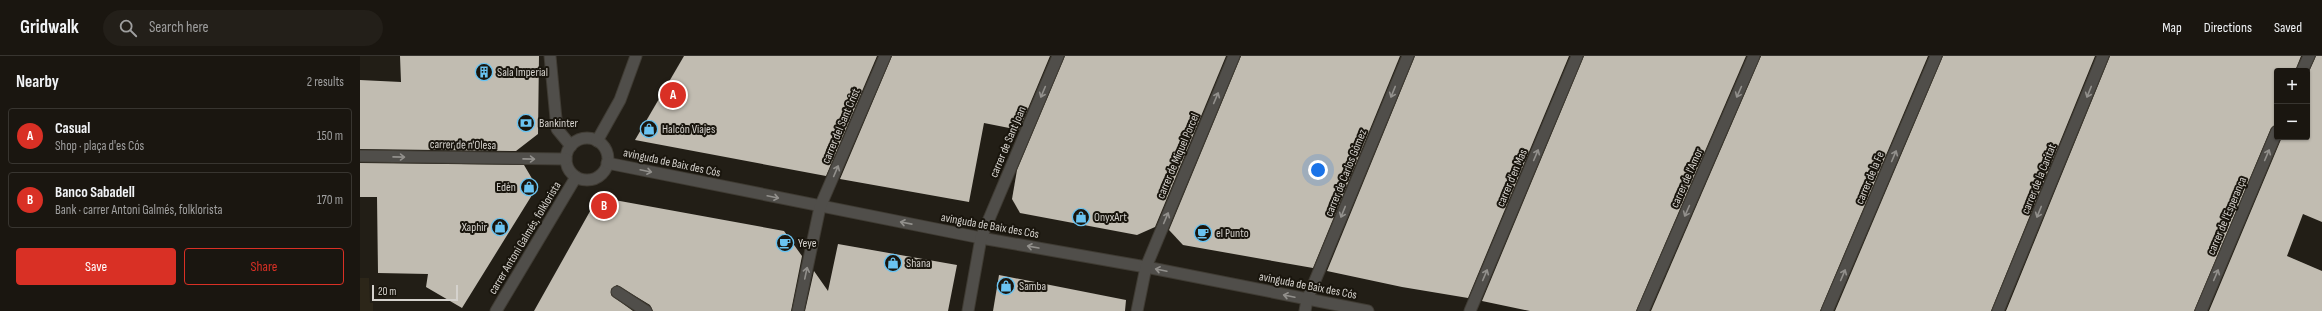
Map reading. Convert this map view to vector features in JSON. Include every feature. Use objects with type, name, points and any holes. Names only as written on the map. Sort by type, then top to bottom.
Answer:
[{"type":"street","points":[[550,56],[550,74],[557,129],[571,146]]},
{"type":"street","points":[[597,141],[620,100],[636,56]]},
{"type":"street","name":"carrer del Sant Crist","points":[[798,311],[820,206],[885,56]]},
{"type":"street","name":"carrer de Sant Joan","points":[[968,311],[981,238],[1058,56]]},
{"type":"street","name":"carrer de Miquel Porcel","points":[[1137,311],[1146,266],[1234,56]]},
{"type":"street","name":"carrer de Carlos Gómez","points":[[1306,305],[1408,56]]},
{"type":"street","name":"carrer d'en Mas","points":[[1470,311],[1577,56]]},
{"type":"street","name":"carrer de l'Amor","points":[[1643,311],[1754,56]]},
{"type":"street","name":"carrer de la Fe","points":[[1827,311],[1936,56]]},
{"type":"street","name":"carrer de la Caritat","points":[[1998,311],[2103,56]]},
{"type":"street","points":[[2303,68],[2309,56]]},
{"type":"street","name":"carrer de l'Esperança","points":[[2201,311],[2274,138]]},
{"type":"street","points":[[583,139],[597,141],[605,150],[607,163],[606,169],[597,178],[583,180],[570,173],[566,159],[571,146],[583,139]]},
{"type":"street","name":"carrer de n'Olesa","points":[[360,156],[566,159]]},
{"type":"street","name":"avinguda de Baix des Cós","points":[[607,163],[981,238],[1146,266],[1306,305],[1368,311]]},
{"type":"street","name":"carrer Antoni Galmés, folklorista","points":[[496,311],[576,177]]},
{"type":"street","points":[[617,292],[646,311]]},
{"type":"shaded area","points":[[360,278],[369,278],[370,303],[373,303],[373,311],[360,311]]},
{"type":"building","points":[[400,56],[539,56],[538,134],[516,151],[360,149],[360,80],[401,82]]},
{"type":"building","points":[[684,56],[877,56],[826,176],[635,140]]},
{"type":"building","points":[[892,56],[1050,56],[1019,130],[984,123],[969,202],[840,179]]},
{"type":"building","points":[[1065,56],[1226,56],[1155,227],[1137,235],[1020,213],[1012,199],[1017,170]]},
{"type":"building","points":[[1241,56],[1400,56],[1313,268],[1183,245],[1169,230]]},
{"type":"building","points":[[1415,56],[1569,56],[1468,298],[1402,287],[1327,271]]},
{"type":"building","points":[[1584,56],[1746,56],[1636,311],[1530,311],[1482,301]]},
{"type":"building","points":[[1761,56],[1928,56],[1820,311],[1651,311]]},
{"type":"building","points":[[1943,56],[2095,56],[1991,311],[1835,311]]},
{"type":"building","points":[[2110,56],[2301,56],[2296,68],[2274,68],[2274,126],[2271,128],[2194,311],[2006,311]]},
{"type":"building","points":[[2316,56],[2322,56],[2322,222],[2303,214],[2287,256],[2322,271],[2322,311],[2209,311],[2281,140],[2310,140],[2310,69]]},
{"type":"building","points":[[360,163],[524,165],[537,187],[462,308],[426,287],[428,274],[378,273],[377,197],[360,197]]},
{"type":"building","points":[[598,197],[784,231],[802,256],[791,311],[653,311],[650,305],[617,285],[611,289],[611,295],[633,311],[534,311]]},
{"type":"building","points":[[838,244],[957,265],[948,311],[805,311],[814,271],[828,291]]},
{"type":"building","points":[[999,275],[1126,300],[1125,311],[993,311]]},
{"type":"place","name":"Sala Imperial","points":[[484,72]]},
{"type":"place","name":"Casual","points":[[673,95]]},
{"type":"place","name":"Bankinter","points":[[526,123]]},
{"type":"place","name":"Halcón Viajes","points":[[649,129]]},
{"type":"place","name":"Edèn","points":[[529,187]]},
{"type":"place","name":"Banco Sabadell","points":[[604,206]]},
{"type":"place","name":"OnyxArt","points":[[1081,217]]},
{"type":"place","name":"Xaphir","points":[[500,227]]},
{"type":"place","name":"el Punto","points":[[1203,233]]},
{"type":"place","name":"Yeye","points":[[785,243]]},
{"type":"place","name":"Shana","points":[[893,263]]},
{"type":"place","name":"Samba","points":[[1006,286]]}]
